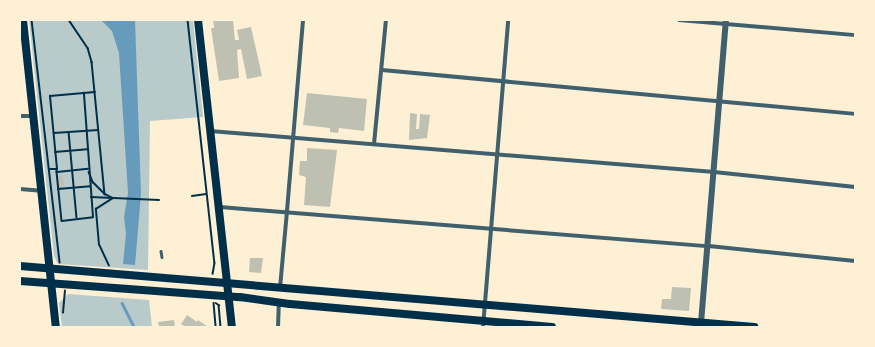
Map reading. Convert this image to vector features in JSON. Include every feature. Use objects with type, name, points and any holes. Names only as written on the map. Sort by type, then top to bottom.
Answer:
[{"type":"main road","points":[[23,20],[23,41],[56,327]]},
{"type":"main road","points":[[198,20],[220,207],[226,284],[232,327]]},
{"type":"main road","points":[[20,266],[485,304],[700,325],[754,327]]},
{"type":"main road","points":[[20,281],[228,296],[484,324],[552,327]]},
{"type":"street","points":[[280,288],[303,20]]},
{"type":"street","points":[[374,144],[386,20]]},
{"type":"street","points":[[484,324],[508,20]]},
{"type":"street","points":[[679,20],[726,22],[855,35]]},
{"type":"street","points":[[700,325],[709,246],[726,22]]},
{"type":"street","points":[[382,70],[504,80],[855,114]]},
{"type":"street","points":[[20,116],[32,116]]},
{"type":"street","points":[[210,131],[293,136],[714,172],[855,187]]},
{"type":"street","points":[[20,190],[41,191]]},
{"type":"street","points":[[220,207],[492,227],[709,246],[855,261]]},
{"type":"street","points":[[278,327],[279,302]]},
{"type":"lane","points":[[161,251],[162,257]]},
{"type":"path","points":[[32,20],[59,261]]},
{"type":"path","points":[[69,20],[88,48],[95,92],[105,194]]},
{"type":"path","points":[[188,20],[206,194],[215,263],[213,274]]},
{"type":"path","points":[[84,93],[88,169],[93,217],[62,221],[50,96],[95,92]]},
{"type":"path","points":[[54,133],[98,130]]},
{"type":"path","points":[[69,132],[77,219]]},
{"type":"path","points":[[55,152],[87,148]]},
{"type":"path","points":[[49,169],[57,169]]},
{"type":"path","points":[[88,169],[94,182],[105,194],[113,198]]},
{"type":"path","points":[[57,172],[88,169]]},
{"type":"path","points":[[58,190],[90,186]]},
{"type":"path","points":[[192,196],[206,194]]},
{"type":"path","points":[[91,197],[148,201],[159,200]]},
{"type":"path","points":[[110,274],[109,266],[99,245],[96,210],[113,198]]},
{"type":"path","points":[[63,315],[65,294]]},
{"type":"path","points":[[214,302],[216,327]]},
{"type":"path","points":[[219,305],[221,327]]},
{"type":"shaded area","points":[[29,20],[193,20],[203,117],[150,121],[148,270],[58,264],[54,256]]},
{"type":"shaded area","points":[[68,294],[149,300],[152,327],[62,327],[59,303]]},
{"type":"water","points":[[101,20],[135,20],[141,194],[135,265],[123,264],[126,234],[124,217],[128,193],[119,53],[112,31]]},
{"type":"building","points":[[213,20],[233,20],[235,40],[239,40],[237,30],[251,27],[262,76],[247,79],[241,49],[237,50],[239,78],[219,81],[211,28],[214,28]]},
{"type":"building","points":[[307,93],[367,99],[364,131],[339,128],[338,133],[330,132],[330,128],[303,125]]},
{"type":"building","points":[[410,113],[417,114],[416,129],[419,129],[420,114],[430,115],[427,138],[409,140]]},
{"type":"building","points":[[307,148],[337,150],[330,207],[304,205],[306,177],[299,175],[300,161],[307,161]]},
{"type":"building","points":[[58,175],[63,175],[64,187],[59,187]]},
{"type":"building","points":[[250,258],[263,258],[261,273],[249,272]]},
{"type":"building","points":[[672,287],[691,288],[689,311],[661,309],[662,299],[671,299]]},
{"type":"building","points":[[187,315],[208,327],[186,327],[181,324]]},
{"type":"building","points":[[174,320],[175,327],[159,327],[158,322]]},
{"type":"waterway","points":[[122,303],[134,327]]}]
